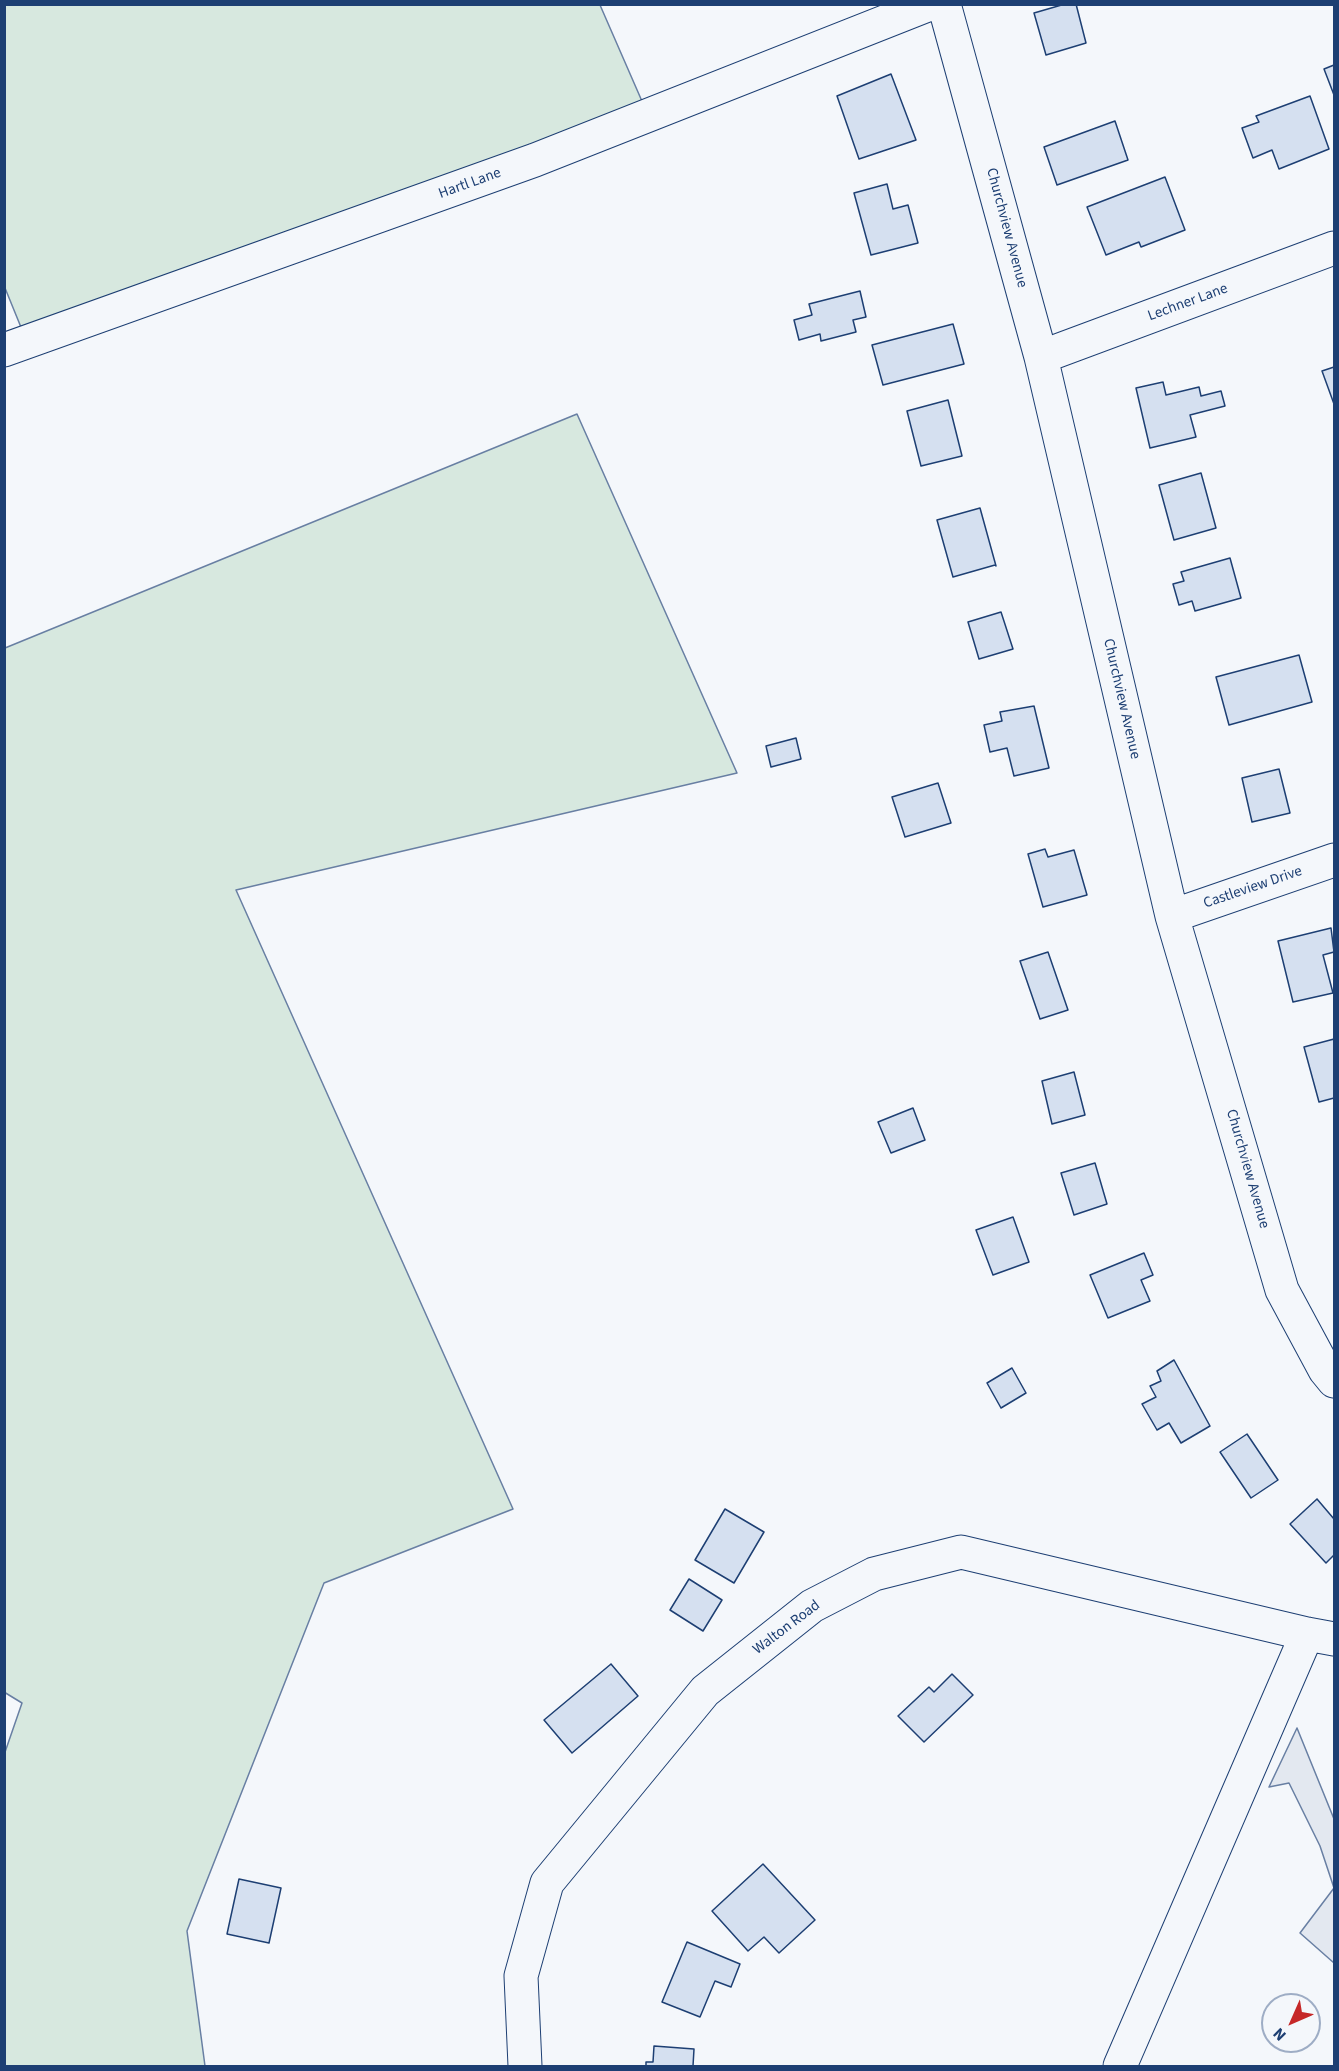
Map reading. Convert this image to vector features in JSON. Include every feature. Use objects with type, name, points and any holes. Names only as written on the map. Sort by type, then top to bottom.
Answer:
[{"type":"street","name":"Hartl Lane","points":[[4,350],[535,160],[930,4]]},
{"type":"street","name":"Churchview Avenue","points":[[944,4],[1041,357],[1172,916],[1282,1290],[1331,1372]]},
{"type":"street","name":"Lechner Lane","points":[[1041,357],[1335,248]]},
{"type":"street","name":"Castleview Drive","points":[[1172,916],[1335,860]]},
{"type":"street","name":"Walton Road","points":[[525,2067],[521,1976],[547,1883],[705,1691],[812,1606],[874,1574],[961,1552],[1321,1636]]},
{"type":"street","points":[[1120,2067],[1321,1636]]},
{"type":"shaded area","points":[[4,5],[600,5],[648,115],[27,342],[5,288]]},
{"type":"shaded area","points":[[577,414],[737,773],[236,890],[513,1509],[324,1583],[187,1931],[205,2066],[5,2066],[4,1755],[22,1703],[4,1692],[5,648]]},
{"type":"shaded area","points":[[1297,1728],[1334,1819],[1334,1888],[1320,1846],[1289,1783],[1269,1787]]},
{"type":"shaded area","points":[[1334,1888],[1334,1963],[1300,1933]]},
{"type":"building","points":[[1065,4],[1076,4],[1086,43],[1046,55],[1034,13]]},
{"type":"building","points":[[1334,65],[1334,95],[1324,69]]},
{"type":"building","points":[[891,74],[916,140],[859,159],[837,96]]},
{"type":"building","points":[[1310,96],[1329,149],[1279,169],[1272,150],[1253,158],[1242,128],[1259,122],[1256,116]]},
{"type":"building","points":[[1115,121],[1128,160],[1057,185],[1044,147]]},
{"type":"building","points":[[1165,177],[1185,230],[1141,247],[1139,242],[1106,255],[1087,207]]},
{"type":"building","points":[[887,184],[893,209],[908,205],[918,243],[871,255],[854,193]]},
{"type":"building","points":[[860,291],[866,317],[853,320],[856,332],[821,341],[820,334],[799,340],[794,320],[812,315],[809,304]]},
{"type":"building","points":[[953,324],[964,364],[883,385],[872,345]]},
{"type":"building","points":[[1334,367],[1334,404],[1322,371]]},
{"type":"building","points":[[1163,382],[1166,395],[1199,387],[1201,396],[1221,391],[1225,406],[1190,415],[1196,437],[1150,448],[1136,388]]},
{"type":"building","points":[[948,400],[962,456],[921,466],[907,411]]},
{"type":"building","points":[[1201,473],[1216,528],[1174,540],[1159,485]]},
{"type":"building","points":[[980,508],[996,566],[953,577],[937,520]]},
{"type":"building","points":[[1230,558],[1241,598],[1195,611],[1192,601],[1179,605],[1173,584],[1184,581],[1181,572]]},
{"type":"building","points":[[1001,612],[1013,649],[979,659],[968,622]]},
{"type":"building","points":[[1299,655],[1312,702],[1229,725],[1216,677]]},
{"type":"building","points":[[1034,706],[1049,768],[1014,776],[1007,748],[990,752],[984,725],[1002,721],[1000,712]]},
{"type":"building","points":[[796,738],[801,759],[771,767],[766,746]]},
{"type":"building","points":[[1279,769],[1290,813],[1252,822],[1242,778]]},
{"type":"building","points":[[938,783],[951,823],[905,837],[892,797]]},
{"type":"building","points":[[1045,849],[1048,857],[1074,850],[1087,895],[1043,907],[1028,854]]},
{"type":"building","points":[[1331,928],[1334,952],[1323,955],[1333,993],[1293,1002],[1278,941]]},
{"type":"building","points":[[1048,952],[1068,1010],[1040,1019],[1020,961]]},
{"type":"building","points":[[1334,1039],[1334,1098],[1319,1102],[1304,1047]]},
{"type":"building","points":[[1074,1072],[1085,1115],[1052,1124],[1042,1081]]},
{"type":"building","points":[[913,1108],[925,1140],[891,1153],[878,1122]]},
{"type":"building","points":[[1095,1163],[1107,1204],[1074,1215],[1061,1173]]},
{"type":"building","points":[[1013,1217],[1029,1262],[993,1275],[976,1230]]},
{"type":"building","points":[[1144,1253],[1153,1275],[1141,1280],[1150,1301],[1108,1318],[1090,1275]]},
{"type":"building","points":[[1174,1360],[1210,1426],[1181,1443],[1169,1423],[1157,1430],[1142,1404],[1156,1397],[1150,1386],[1161,1381],[1157,1371]]},
{"type":"building","points":[[1012,1368],[1026,1393],[1001,1408],[987,1383]]},
{"type":"building","points":[[1247,1434],[1278,1480],[1251,1498],[1220,1452]]},
{"type":"building","points":[[1317,1499],[1334,1519],[1334,1555],[1326,1563],[1290,1524]]},
{"type":"building","points":[[725,1509],[764,1532],[734,1583],[695,1560]]},
{"type":"building","points":[[689,1579],[722,1600],[703,1631],[670,1610]]},
{"type":"building","points":[[611,1664],[638,1696],[572,1753],[544,1720]]},
{"type":"building","points":[[952,1674],[973,1695],[924,1742],[898,1716],[929,1687],[934,1692]]},
{"type":"building","points":[[763,1864],[815,1920],[779,1953],[764,1937],[748,1951],[712,1911]]},
{"type":"building","points":[[239,1879],[281,1888],[269,1943],[227,1934]]},
{"type":"building","points":[[687,1942],[740,1964],[731,1987],[715,1981],[700,2017],[662,2002]]},
{"type":"building","points":[[654,2046],[694,2049],[693,2066],[646,2066],[646,2062],[653,2062]]}]
